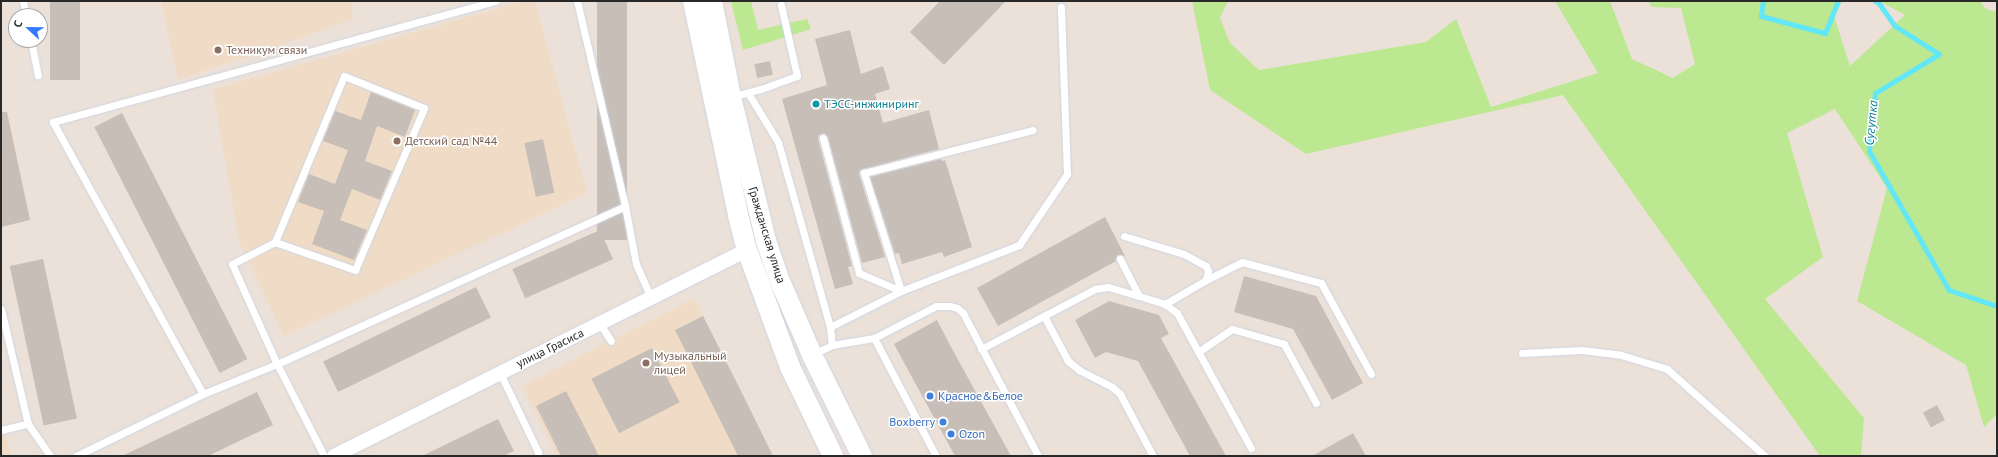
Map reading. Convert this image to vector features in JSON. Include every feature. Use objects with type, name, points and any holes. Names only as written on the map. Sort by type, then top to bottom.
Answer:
[{"type":"main road","name":"Гражданская улица","points":[[693,1],[738,215],[747,250],[790,366],[833,456]]},
{"type":"main road","name":"Гражданская улица","points":[[712,1],[739,95],[766,241],[779,279],[812,354],[862,456]]},
{"type":"main road","name":"улица Грасиса","points":[[747,250],[766,241]]},
{"type":"street","name":"улица Грасиса","points":[[334,456],[747,250]]},
{"type":"lane","points":[[203,394],[53,122],[496,1]]},
{"type":"lane","points":[[577,1],[625,206],[636,264],[651,298]]},
{"type":"lane","points":[[781,5],[797,76],[739,95],[778,142],[830,327],[832,346]]},
{"type":"lane","points":[[830,327],[901,291],[1019,244],[1067,174],[1061,7]]},
{"type":"lane","points":[[33,48],[38,75]]},
{"type":"lane","points":[[275,242],[355,270],[424,108],[344,76],[275,242],[232,264],[277,364],[324,456]]},
{"type":"lane","points":[[901,291],[864,173],[1033,130]]},
{"type":"lane","points":[[823,138],[859,273],[901,291]]},
{"type":"lane","points":[[76,456],[203,394],[277,364],[625,206]]},
{"type":"lane","points":[[1124,236],[1193,258],[1206,266],[1208,271],[1206,280]]},
{"type":"lane","points":[[1120,259],[1139,296]]},
{"type":"lane","points":[[1165,304],[1206,280],[1242,262],[1321,283],[1371,374]]},
{"type":"lane","points":[[981,349],[1099,288],[1108,287],[1165,304],[1175,311],[1251,448]]},
{"type":"lane","points":[[812,354],[832,346],[874,338],[936,306],[943,305],[956,308],[963,313],[1038,456]]},
{"type":"lane","points":[[1,309],[28,424],[50,456]]},
{"type":"lane","points":[[1044,316],[1068,361],[1079,370],[1112,387],[1120,394],[1153,456]]},
{"type":"lane","points":[[600,324],[611,341]]},
{"type":"lane","points":[[1198,352],[1232,329],[1284,344],[1316,403]]},
{"type":"lane","points":[[874,338],[936,456]]},
{"type":"lane","points":[[1522,353],[1582,350],[1621,355],[1668,369],[1764,456]]},
{"type":"lane","points":[[500,373],[538,452],[538,456]]},
{"type":"lane","points":[[1,430],[28,424]]},
{"type":"shaded area","name":"Техникум связи","points":[[161,1],[359,1],[351,3],[353,20],[178,80]]},
{"type":"shaded area","name":"Детский сад №44","points":[[524,1],[535,1],[587,193],[284,336],[239,242],[213,89]]},
{"type":"shaded area","name":"Музыкальный лицей","points":[[694,298],[773,456],[557,456],[522,386]]},
{"type":"shaded area","points":[[1,420],[12,456],[1,456]]},
{"type":"green space","points":[[731,1],[751,1],[758,30],[807,19],[811,29],[743,50]]},
{"type":"green space","points":[[1192,1],[1228,1],[1220,18],[1230,43],[1259,70],[1426,42],[1456,19],[1491,107],[1598,73],[1555,1],[1610,1],[1632,59],[1673,78],[1695,64],[1681,8],[1652,7],[1648,1],[1842,1],[1834,16],[1850,66],[1905,15],[1879,1],[1980,1],[1986,9],[1997,12],[1997,414],[1984,427],[1966,365],[1857,301],[1887,188],[1835,109],[1787,133],[1823,257],[1765,299],[1864,418],[1861,456],[1820,456],[1563,95],[1306,154],[1210,90]]},
{"type":"building","points":[[50,1],[80,1],[80,80],[50,80]]},
{"type":"building","points":[[597,1],[627,1],[627,240],[597,240]]},
{"type":"building","points":[[940,1],[1006,1],[944,65],[910,32]]},
{"type":"building","points":[[850,30],[861,74],[883,66],[890,89],[875,94],[883,123],[929,110],[939,149],[860,170],[859,174],[885,257],[862,263],[828,137],[824,133],[819,135],[818,139],[852,266],[848,267],[853,284],[835,289],[782,99],[827,85],[815,39]]},
{"type":"building","points":[[770,61],[773,75],[757,78],[754,64]]},
{"type":"building","points":[[371,92],[415,110],[405,137],[377,126],[365,161],[392,171],[380,200],[352,189],[340,220],[367,230],[354,260],[312,244],[324,211],[298,202],[309,174],[335,184],[348,150],[323,141],[335,111],[361,120]]},
{"type":"building","points":[[1,112],[7,112],[30,220],[1,227]]},
{"type":"building","points":[[122,113],[247,359],[220,373],[94,127]]},
{"type":"building","points":[[543,139],[554,193],[536,197],[524,143]]},
{"type":"building","points":[[941,159],[942,161],[945,160],[972,247],[944,257],[942,252],[902,264],[899,253],[895,254],[870,177]]},
{"type":"building","points":[[1105,217],[1125,256],[1117,255],[1116,261],[998,326],[977,288]]},
{"type":"building","points":[[600,230],[613,259],[525,298],[512,269]]},
{"type":"building","points":[[43,259],[77,418],[44,426],[10,266]]},
{"type":"building","points":[[1244,276],[1316,296],[1363,383],[1332,400],[1293,329],[1234,312]]},
{"type":"building","points":[[476,287],[491,318],[338,392],[323,362]]},
{"type":"building","points":[[1109,301],[1159,315],[1169,334],[1161,338],[1226,456],[1190,456],[1138,361],[1106,352],[1095,358],[1075,320]]},
{"type":"building","points":[[703,316],[773,456],[738,456],[675,330]]},
{"type":"building","points":[[937,320],[1011,456],[955,456],[908,370],[894,344]]},
{"type":"building","points":[[652,348],[680,402],[619,433],[591,379]]},
{"type":"building","points":[[566,391],[599,456],[561,456],[536,406]]},
{"type":"building","points":[[257,392],[273,425],[208,456],[122,456]]},
{"type":"building","points":[[1937,405],[1945,420],[1931,428],[1923,413]]},
{"type":"building","points":[[498,419],[514,451],[503,456],[422,456]]},
{"type":"building","points":[[1353,433],[1366,456],[1312,456]]},
{"type":"waterway","name":"Сугутка","points":[[1763,1],[1761,16],[1825,33],[1838,1]]},
{"type":"waterway","name":"Сугутка","points":[[1875,1],[1878,2],[1895,26],[1939,54],[1875,93],[1869,151],[1949,290],[1997,306]]},
{"type":"place","name":"Техникум связи","points":[[218,50]]},
{"type":"place","name":"ТЭСС-инжиниринг","points":[[816,104]]},
{"type":"place","name":"Детский сад №44","points":[[397,141]]},
{"type":"place","name":"Музыкальный лицей","points":[[646,363]]},
{"type":"place","name":"Красное&Белое","points":[[930,396]]},
{"type":"place","name":"Boxberry","points":[[943,422]]},
{"type":"place","name":"Ozon","points":[[951,434]]}]
